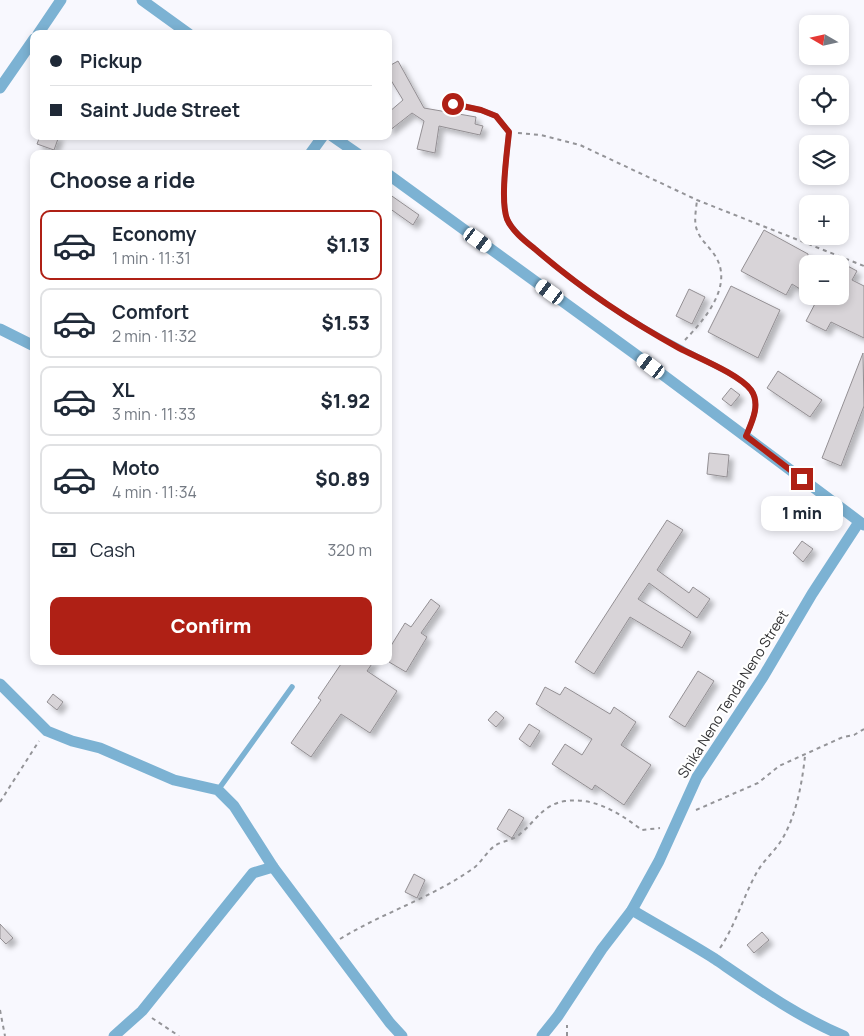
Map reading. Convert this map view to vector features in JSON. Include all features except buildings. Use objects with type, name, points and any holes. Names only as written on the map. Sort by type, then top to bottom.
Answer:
[{"type":"street","points":[[41,30],[61,0]]},
{"type":"street","points":[[142,0],[183,30]]},
{"type":"street","points":[[0,88],[30,45]]},
{"type":"street","points":[[338,140],[352,150]]},
{"type":"street","points":[[392,177],[862,520]]},
{"type":"street","points":[[0,329],[30,344]]},
{"type":"street","name":"Shika Neno Tenda Neno Street","points":[[542,1036],[558,1016],[602,949],[632,910],[659,860],[697,777],[763,678],[812,594],[862,520]]},
{"type":"street","points":[[0,684],[47,731],[72,741],[100,748],[174,780],[218,790],[234,806],[273,867],[390,1023],[402,1036]]},
{"type":"street","points":[[114,1036],[142,1011],[253,873],[273,867]]},
{"type":"street","points":[[632,910],[713,958],[780,1002],[844,1036]]},
{"type":"lane","points":[[453,104],[481,110],[496,116],[509,132],[504,202],[507,219],[520,236],[549,261],[618,312],[678,347],[741,380],[752,391],[755,404],[755,416],[746,436]]},
{"type":"lane","points":[[218,790],[292,687]]},
{"type":"path","points":[[509,132],[541,135],[580,145],[697,200],[864,266]]},
{"type":"path","points":[[678,347],[709,312],[718,295],[722,268],[716,256],[698,235],[695,225],[697,200]]},
{"type":"path","points":[[332,944],[360,927],[456,880],[477,865],[495,846],[519,836],[540,812],[553,805],[566,801],[594,802],[617,812],[642,830],[659,828],[758,783],[779,766],[843,736],[854,735],[864,729]]},
{"type":"path","points":[[0,802],[33,748],[47,731]]},
{"type":"path","points":[[713,958],[731,931],[758,871],[781,841],[791,820],[803,776],[805,755]]},
{"type":"path","points":[[0,1010],[5,1036]]},
{"type":"path","points":[[142,1011],[179,1036]]},
{"type":"route","points":[[453,104],[481,110],[496,116],[509,132],[504,202],[507,219],[520,236],[549,261],[618,312],[678,347],[741,380],[752,391],[755,404],[755,416],[746,436],[802,479]]}]
